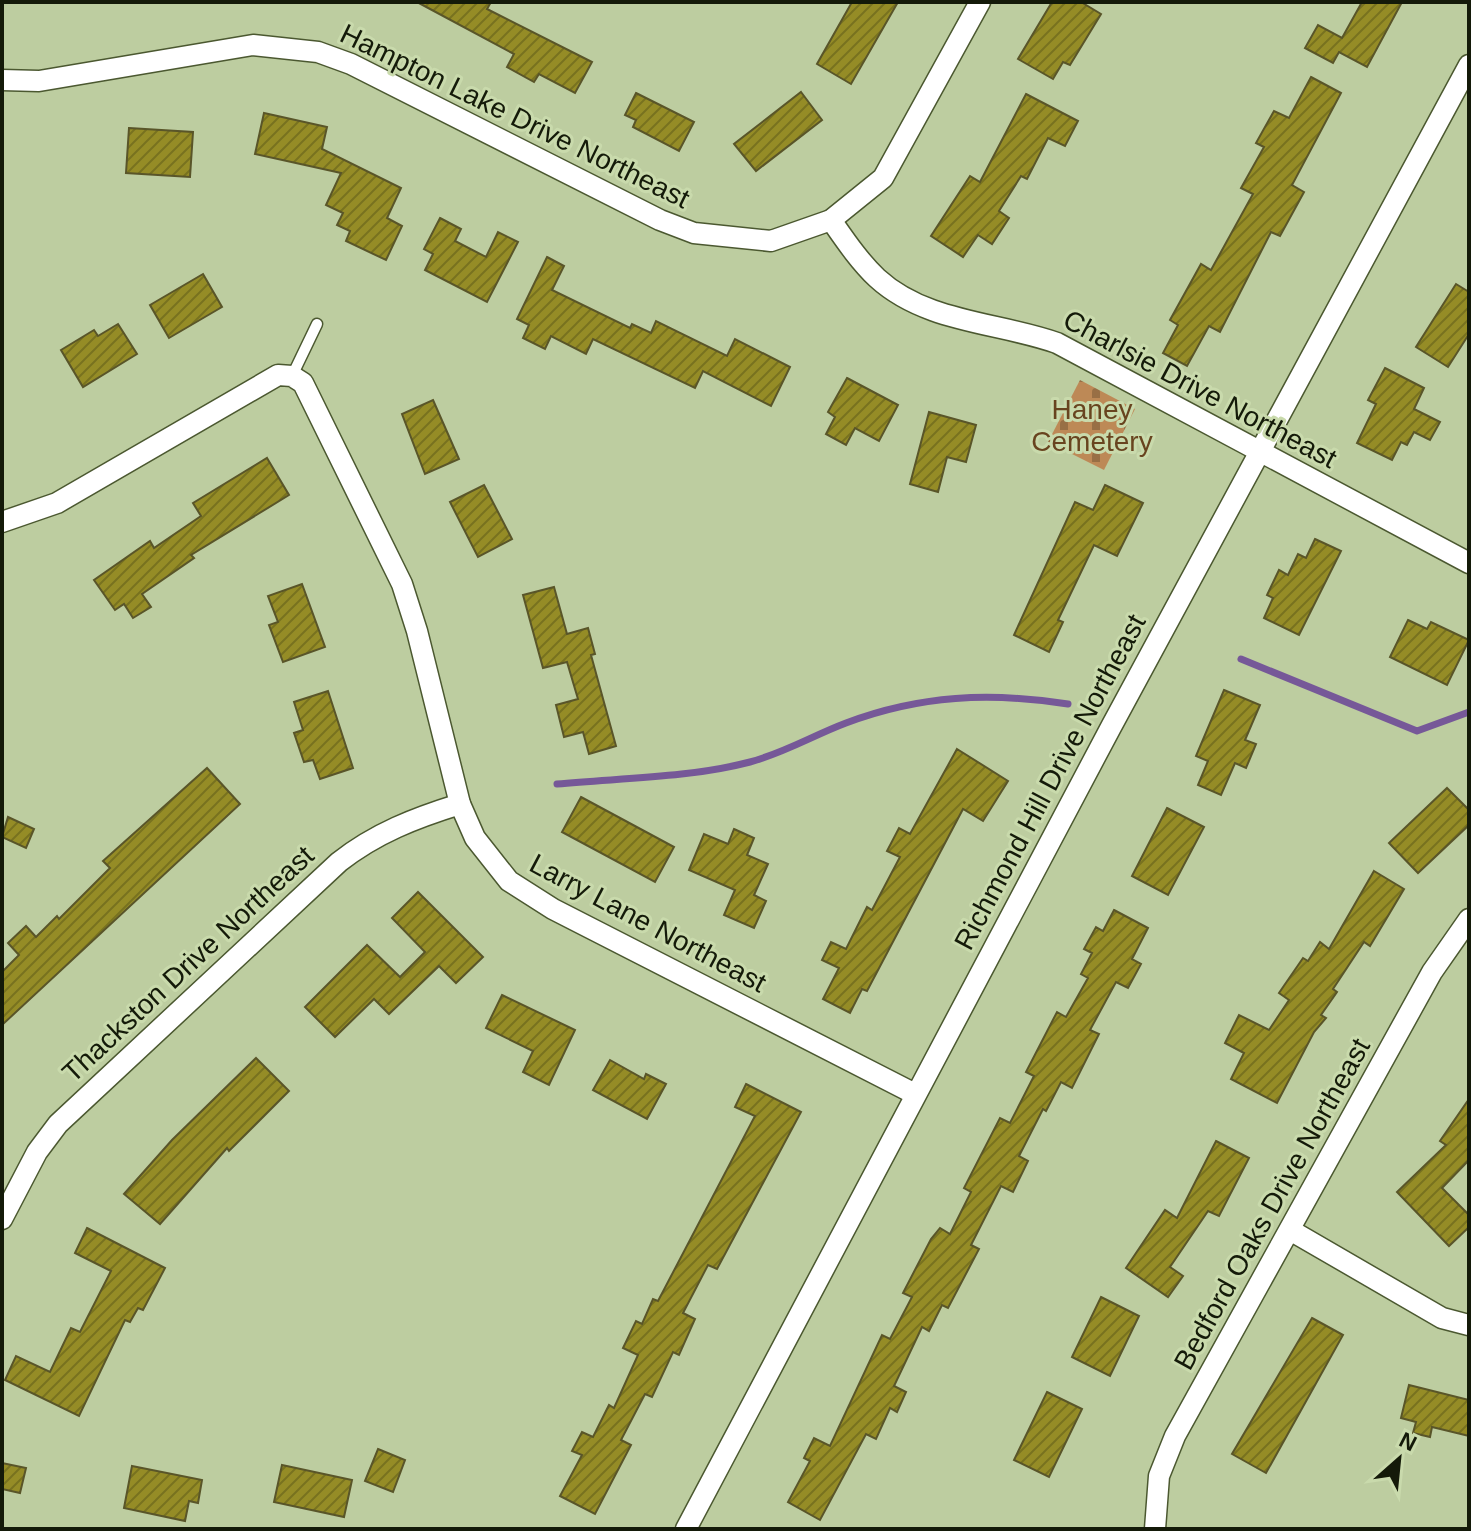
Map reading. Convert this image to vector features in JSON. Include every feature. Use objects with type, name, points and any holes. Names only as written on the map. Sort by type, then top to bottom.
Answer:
[{"type":"street","name":"Hampton Lake Drive Northeast","points":[[2,80],[39,81],[223,48],[283,46],[351,64],[660,220],[694,233],[771,241],[831,220],[883,178],[980,2]]},
{"type":"street","name":"Richmond Hill Drive Northeast","points":[[686,1529],[1259,450],[1469,65]]},
{"type":"street","name":"Charlsie Drive Northeast","points":[[831,220],[861,261],[900,295],[957,318],[1029,333],[1057,343],[1469,563]]},
{"type":"street","points":[[2,522],[57,503],[268,379],[278,375],[292,376]]},
{"type":"street","name":"Larry Lane Northeast","points":[[292,376],[311,394],[402,584],[417,631],[460,804],[475,838],[496,866],[530,896],[915,1094]]},
{"type":"street","name":"Thackston Drive Northeast","points":[[2,1219],[31,1163],[58,1124],[339,862],[365,842],[396,826],[460,804]]},
{"type":"street","name":"Bedford Oaks Drive Northeast","points":[[1155,1529],[1159,1476],[1165,1456],[1432,972],[1469,919]]},
{"type":"street","points":[[1290,1230],[1442,1318],[1469,1325]]},
{"type":"lane","points":[[292,376],[317,324]]},
{"type":"green space","name":"Haney Cemetery","points":[[1080,380],[1135,409],[1104,470],[1048,442]]},
{"type":"building","points":[[417,2],[491,2],[487,9],[592,62],[575,93],[539,74],[534,82],[507,67],[514,54]]},
{"type":"building","points":[[852,2],[898,2],[851,84],[817,64]]},
{"type":"building","points":[[1052,2],[1081,2],[1101,14],[1070,65],[1063,62],[1053,79],[1018,59]]},
{"type":"building","points":[[1362,2],[1402,2],[1367,67],[1339,52],[1333,63],[1305,48],[1318,25],[1342,38]]},
{"type":"building","points":[[1311,77],[1341,93],[1292,185],[1304,192],[1280,236],[1271,232],[1220,332],[1209,326],[1187,366],[1163,353],[1178,325],[1170,320],[1201,264],[1211,270],[1253,194],[1241,188],[1264,147],[1256,143],[1274,111],[1289,118]]},
{"type":"building","points":[[801,92],[822,120],[756,171],[734,144]]},
{"type":"building","points":[[636,93],[694,122],[679,151],[633,127],[636,120],[625,115]]},
{"type":"building","points":[[1026,94],[1078,121],[1065,146],[1048,138],[1027,179],[1021,176],[999,211],[1009,218],[992,244],[978,235],[963,257],[931,236],[970,176],[980,182]]},
{"type":"building","points":[[264,113],[327,127],[322,149],[401,188],[387,218],[402,226],[386,260],[346,241],[350,231],[337,225],[343,213],[326,205],[341,173],[255,154]]},
{"type":"building","points":[[129,128],[193,132],[190,177],[126,173]]},
{"type":"building","points":[[440,218],[461,229],[455,241],[486,257],[498,232],[518,242],[487,302],[425,270],[433,254],[424,249]]},
{"type":"building","points":[[547,257],[564,266],[552,290],[630,328],[632,324],[651,333],[656,321],[727,356],[735,339],[790,367],[771,406],[703,371],[695,388],[593,339],[586,354],[551,336],[545,349],[523,338],[529,325],[517,319]]},
{"type":"building","points":[[203,274],[222,307],[169,338],[150,305]]},
{"type":"building","points":[[1456,284],[1469,292],[1469,334],[1448,367],[1416,347]]},
{"type":"building","points":[[118,324],[137,354],[83,387],[61,350],[94,330],[98,336]]},
{"type":"building","points":[[1385,368],[1424,388],[1414,409],[1440,422],[1430,440],[1414,432],[1407,445],[1401,442],[1392,460],[1357,443],[1376,404],[1368,400]]},
{"type":"building","points":[[847,378],[898,405],[879,441],[855,428],[846,445],[826,434],[835,417],[828,412]]},
{"type":"building","points":[[433,400],[459,459],[425,474],[402,414]]},
{"type":"building","points":[[929,412],[976,425],[966,462],[947,457],[938,492],[910,484]]},
{"type":"building","points":[[267,458],[289,495],[191,555],[194,558],[142,594],[151,607],[133,618],[124,604],[115,610],[94,580],[150,541],[154,548],[201,516],[193,503]]},
{"type":"building","points":[[484,485],[512,539],[478,557],[450,502]]},
{"type":"building","points":[[1105,485],[1143,503],[1117,556],[1094,545],[1058,620],[1063,622],[1049,652],[1014,635],[1075,502],[1093,510]]},
{"type":"building","points":[[1315,539],[1341,551],[1299,635],[1264,618],[1273,598],[1267,595],[1279,570],[1288,575],[1298,554],[1306,558]]},
{"type":"building","points":[[302,584],[325,647],[283,662],[269,625],[278,622],[268,596]]},
{"type":"building","points":[[554,587],[567,634],[588,628],[595,654],[591,655],[616,746],[589,754],[583,732],[564,737],[556,705],[578,699],[567,662],[543,668],[523,595]]},
{"type":"building","points":[[1408,620],[1427,629],[1431,622],[1469,640],[1447,685],[1390,657]]},
{"type":"building","points":[[1224,690],[1260,705],[1245,740],[1256,744],[1246,768],[1235,763],[1221,795],[1198,785],[1208,761],[1196,756]]},
{"type":"building","points":[[328,691],[353,768],[320,779],[313,760],[304,762],[294,733],[303,730],[294,702]]},
{"type":"building","points":[[957,749],[1008,781],[983,821],[963,809],[867,991],[862,989],[850,1013],[823,999],[839,968],[822,960],[831,942],[846,949],[867,907],[872,910],[900,857],[887,851],[899,828],[910,834]]},
{"type":"building","points":[[207,768],[240,804],[2,1025],[2,972],[19,955],[8,943],[26,926],[36,937],[57,916],[59,919],[110,868],[103,861]]},
{"type":"building","points":[[1447,788],[1469,810],[1469,825],[1418,873],[1389,843]]},
{"type":"building","points":[[581,797],[674,847],[655,882],[562,832]]},
{"type":"building","points":[[1167,808],[1204,827],[1168,895],[1132,876]]},
{"type":"building","points":[[8,817],[34,829],[26,848],[2,837]]},
{"type":"building","points":[[734,829],[754,838],[747,855],[768,864],[754,895],[766,901],[754,928],[724,915],[735,890],[689,870],[704,834],[728,844]]},
{"type":"building","points":[[1374,871],[1404,889],[1370,946],[1364,942],[1333,989],[1337,992],[1321,1015],[1326,1018],[1314,1032],[1277,1103],[1231,1079],[1244,1053],[1225,1043],[1239,1015],[1269,1030],[1289,1000],[1279,993],[1303,958],[1308,961],[1320,942],[1329,949]]},
{"type":"building","points":[[418,892],[483,957],[456,983],[439,966],[389,1014],[374,999],[335,1037],[305,1007],[367,945],[400,977],[425,952],[392,918]]},
{"type":"building","points":[[1114,910],[1148,928],[1132,959],[1141,964],[1128,988],[1116,982],[1090,1030],[1099,1034],[1072,1088],[1061,1082],[1046,1111],[1043,1109],[1019,1156],[1028,1161],[1013,1192],[1001,1186],[971,1245],[979,1249],[948,1308],[942,1305],[929,1331],[922,1327],[894,1386],[906,1392],[897,1412],[890,1408],[876,1439],[866,1434],[820,1520],[788,1502],[810,1461],[804,1458],[814,1438],[830,1446],[882,1335],[890,1339],[912,1297],[903,1293],[931,1239],[940,1228],[950,1234],[971,1192],[964,1188],[1000,1118],[1010,1123],[1034,1076],[1026,1072],[1057,1012],[1066,1017],[1088,978],[1081,974],[1092,953],[1084,949],[1096,927],[1103,931]]},
{"type":"building","points":[[502,995],[575,1030],[549,1085],[523,1072],[533,1051],[486,1028]]},
{"type":"building","points":[[256,1058],[289,1091],[229,1151],[227,1148],[160,1224],[124,1194],[172,1140]]},
{"type":"building","points":[[610,1060],[644,1079],[646,1074],[666,1084],[647,1119],[593,1090]]},
{"type":"building","points":[[746,1084],[801,1112],[717,1269],[708,1265],[683,1313],[695,1319],[679,1355],[673,1352],[652,1397],[645,1394],[621,1440],[631,1445],[595,1514],[560,1496],[582,1455],[572,1451],[582,1432],[593,1437],[609,1405],[614,1408],[638,1355],[623,1348],[636,1321],[642,1324],[653,1299],[658,1301],[755,1116],[735,1107]]},
{"type":"building","points":[[1469,1099],[1469,1160],[1442,1188],[1469,1215],[1469,1227],[1449,1246],[1397,1192],[1446,1145],[1440,1141]]},
{"type":"building","points":[[1216,1141],[1249,1158],[1219,1216],[1208,1211],[1170,1267],[1183,1276],[1168,1297],[1126,1268],[1165,1210],[1177,1218]]},
{"type":"building","points":[[87,1228],[165,1268],[143,1310],[138,1308],[130,1322],[125,1320],[79,1416],[5,1380],[16,1356],[50,1372],[71,1328],[80,1332],[111,1271],[75,1253]]},
{"type":"building","points":[[1101,1297],[1139,1316],[1110,1376],[1072,1357]]},
{"type":"building","points":[[1312,1318],[1343,1335],[1266,1473],[1232,1454]]},
{"type":"building","points":[[1409,1385],[1469,1400],[1469,1436],[1432,1427],[1430,1437],[1413,1433],[1416,1422],[1401,1418]]},
{"type":"building","points":[[1047,1392],[1082,1409],[1049,1477],[1014,1460]]},
{"type":"building","points":[[378,1449],[405,1460],[393,1492],[365,1481]]},
{"type":"building","points":[[2,1463],[26,1468],[20,1493],[2,1489]]},
{"type":"building","points":[[282,1465],[352,1480],[344,1517],[274,1502]]},
{"type":"building","points":[[132,1466],[202,1480],[198,1503],[189,1501],[185,1521],[124,1508]]},
{"type":"waterway","points":[[1241,659],[1417,731],[1469,712]]},
{"type":"waterway","points":[[557,784],[679,774],[750,762],[874,714],[928,702],[983,697],[1068,704]]}]
